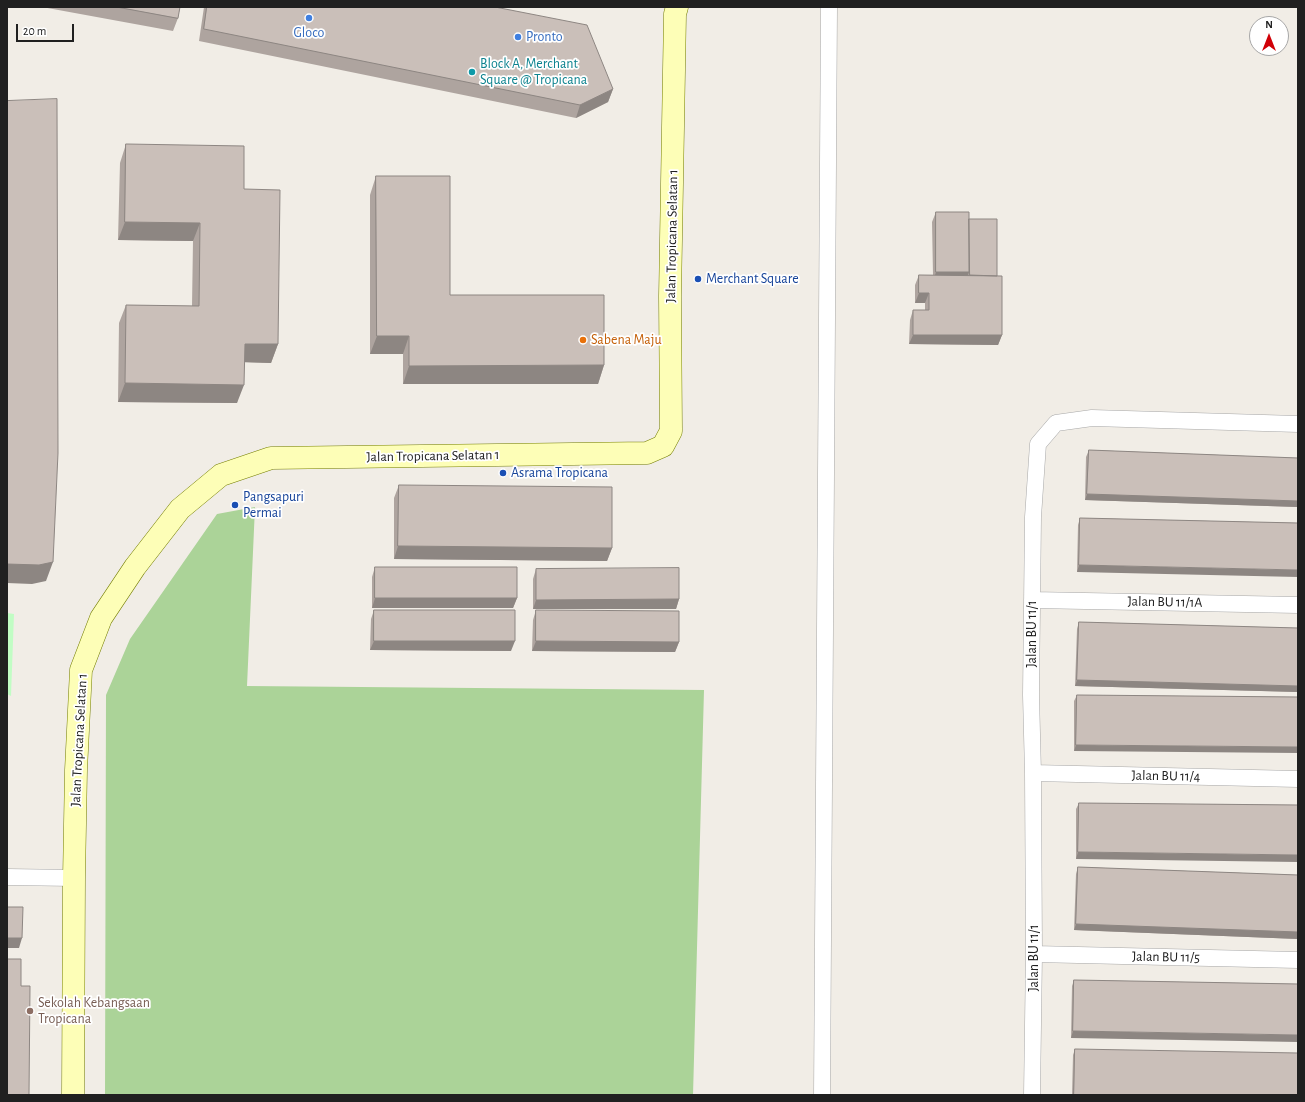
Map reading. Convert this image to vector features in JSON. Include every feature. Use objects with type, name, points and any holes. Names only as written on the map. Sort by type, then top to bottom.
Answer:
[{"type":"street","points":[[822,1095],[829,7]]},
{"type":"street","name":"Jalan Tropicana Selatan 1","points":[[73,1095],[76,770],[81,670],[101,618],[135,567],[180,509],[221,475],[271,458],[647,453],[663,446],[671,431],[670,296],[675,9]]},
{"type":"street","name":"Jalan BU 11/1","points":[[1032,1095],[1034,954],[1031,696],[1033,517],[1038,444],[1056,423],[1092,418],[1298,424]]},
{"type":"street","name":"Jalan BU 11/1A","points":[[1032,600],[1298,605]]},
{"type":"street","name":"Jalan BU 11/4","points":[[1033,772],[1298,779]]},
{"type":"street","points":[[7,877],[74,878]]},
{"type":"street","name":"Jalan BU 11/5","points":[[1034,954],[1298,960]]},
{"type":"green space","points":[[255,507],[247,686],[704,690],[693,1095],[105,1095],[106,695],[130,639],[217,514]]},
{"type":"green space","points":[[7,613],[14,614],[11,696],[7,694]]},
{"type":"building","points":[[117,7],[180,7],[178,18]]},
{"type":"building","name":"Block A, Merchant Square @ Tropicana","points":[[207,7],[495,7],[587,25],[613,89],[580,105],[204,29]]},
{"type":"building","points":[[57,99],[58,453],[53,562],[39,565],[7,564],[7,101]]},
{"type":"building","points":[[126,144],[244,146],[244,189],[280,190],[278,344],[245,344],[244,385],[125,383],[126,305],[199,306],[200,223],[125,222]]},
{"type":"building","points":[[376,176],[450,176],[450,295],[604,295],[604,365],[409,366],[409,336],[377,336]]},
{"type":"building","points":[[936,212],[969,212],[969,272],[936,272]]},
{"type":"building","points":[[969,219],[997,219],[997,276],[970,275]]},
{"type":"building","points":[[919,275],[1002,276],[1002,335],[913,335],[913,310],[929,310],[929,293],[919,293]]},
{"type":"building","points":[[1089,450],[1298,458],[1298,501],[1087,494]]},
{"type":"building","points":[[399,485],[612,487],[612,548],[398,546]]},
{"type":"building","points":[[1080,518],[1298,523],[1298,570],[1079,565]]},
{"type":"building","points":[[375,567],[517,567],[517,598],[375,598]]},
{"type":"building","points":[[679,568],[679,599],[536,600],[536,569]]},
{"type":"building","points":[[374,610],[515,610],[515,641],[374,641]]},
{"type":"building","points":[[536,610],[679,611],[679,642],[536,641]]},
{"type":"building","points":[[1079,622],[1298,628],[1298,686],[1077,680]]},
{"type":"building","points":[[1077,695],[1298,697],[1298,747],[1076,745]]},
{"type":"building","points":[[1079,803],[1298,805],[1298,855],[1078,852]]},
{"type":"building","points":[[1078,867],[1298,875],[1298,932],[1076,924]]},
{"type":"building","points":[[7,907],[23,907],[22,938],[7,938]]},
{"type":"building","points":[[7,959],[21,959],[21,986],[30,986],[29,1095],[7,1095]]},
{"type":"building","points":[[1074,980],[1298,984],[1298,1035],[1073,1031]]},
{"type":"building","points":[[1075,1049],[1298,1053],[1298,1095],[1074,1095]]},
{"type":"place","name":"Gloco","points":[[309,18]]},
{"type":"place","name":"Pronto","points":[[518,37]]},
{"type":"place","name":"Block A, Merchant Square @ Tropicana","points":[[472,72]]},
{"type":"place","name":"Merchant Square","points":[[698,279]]},
{"type":"place","name":"Sabena Maju","points":[[583,340]]},
{"type":"place","name":"Asrama Tropicana","points":[[503,473]]},
{"type":"place","name":"Pangsapuri Permai","points":[[235,505]]},
{"type":"place","name":"Sekolah Kebangsaan Tropicana","points":[[30,1011]]}]
